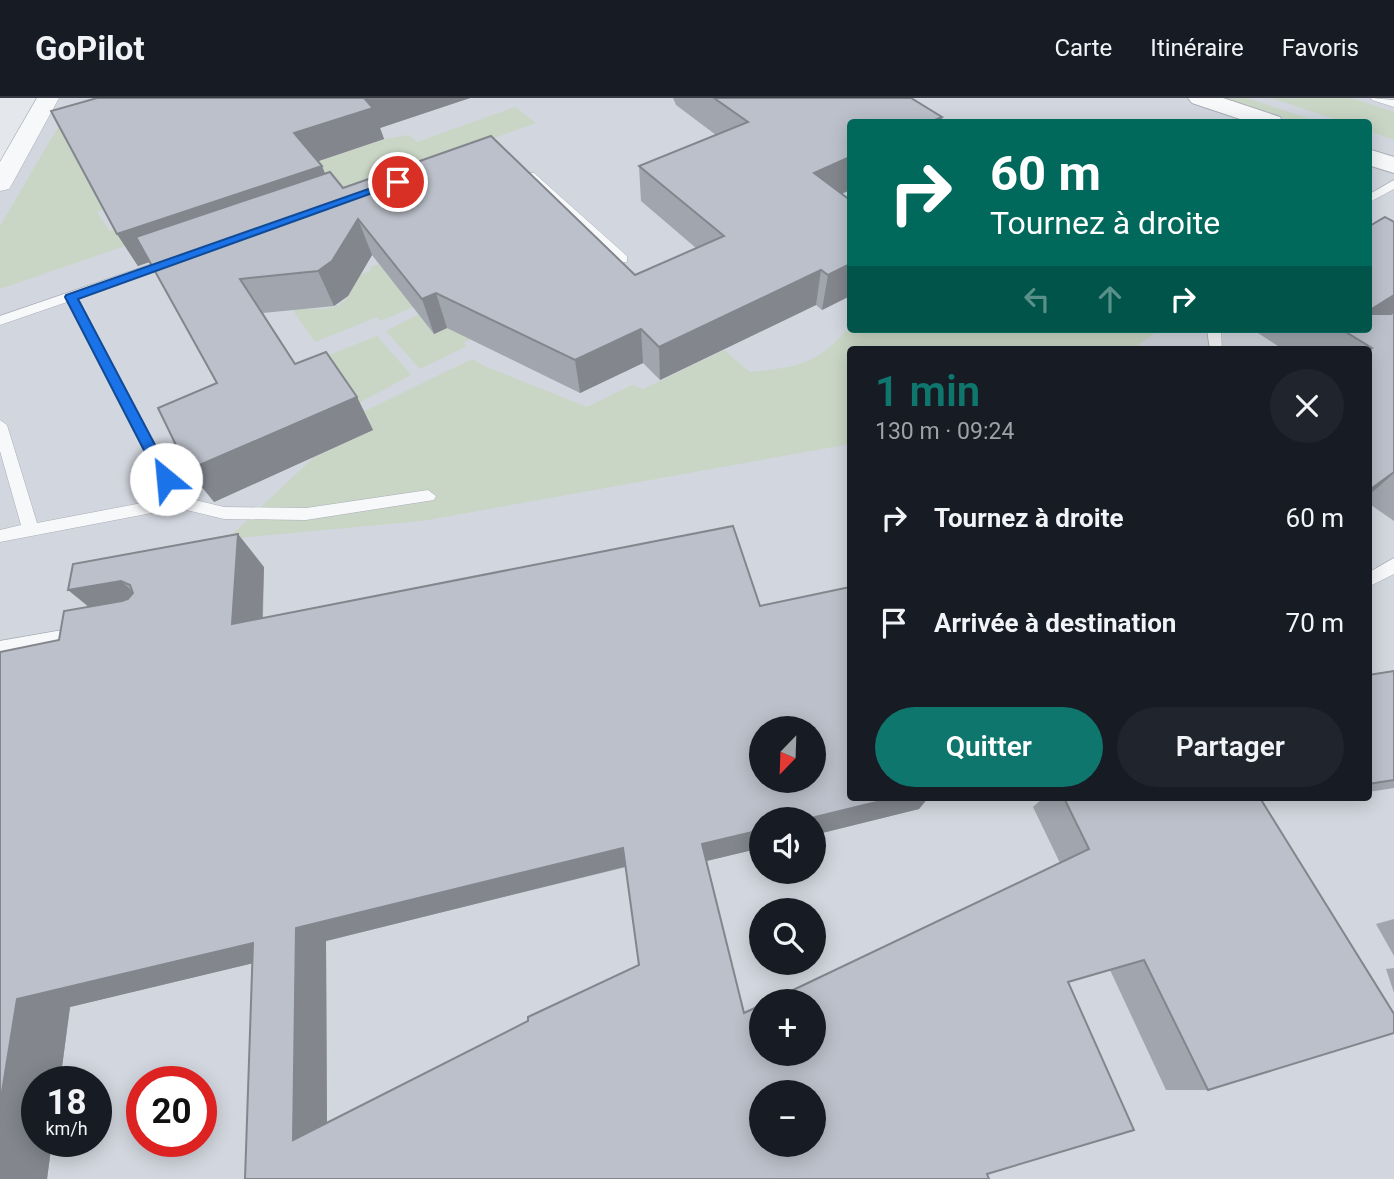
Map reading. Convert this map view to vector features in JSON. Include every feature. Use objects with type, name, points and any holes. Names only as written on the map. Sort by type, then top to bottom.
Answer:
[{"type":"street","points":[[0,184],[48,98]]},
{"type":"street","points":[[1200,98],[1262,119]]},
{"type":"street","points":[[1372,157],[1394,165]]},
{"type":"lane","points":[[1376,98],[1394,104]]},
{"type":"lane","points":[[520,165],[623,259]]},
{"type":"lane","points":[[1372,198],[1394,184]]},
{"type":"lane","points":[[0,321],[187,256]]},
{"type":"lane","points":[[71,297],[178,502]]},
{"type":"lane","points":[[0,425],[31,531]]},
{"type":"lane","points":[[0,536],[178,502],[224,513],[306,514],[428,496]]},
{"type":"lane","points":[[1372,579],[1394,565]]},
{"type":"lane","points":[[0,649],[104,631]]},
{"type":"shaded area","points":[[53,98],[1394,98],[1394,1179],[0,1179],[0,184]]},
{"type":"green space","points":[[1224,98],[1247,98],[1310,119],[1286,119]]},
{"type":"green space","points":[[1271,98],[1352,98],[1394,112],[1394,140],[1372,132],[1372,119],[1334,119]]},
{"type":"green space","points":[[515,107],[536,123],[157,260],[145,239],[0,289],[0,226],[64,117],[107,208],[97,212],[110,231],[384,139],[409,135],[417,142]]},
{"type":"green space","points":[[379,264],[413,307],[381,321],[377,317],[315,342],[288,303],[313,309],[338,305],[350,293],[355,277]]},
{"type":"green space","points":[[419,314],[460,322],[473,338],[463,343],[467,346],[420,369],[386,331]]},
{"type":"green space","points":[[847,330],[847,333],[1155,333],[1137,346],[847,346],[847,445],[422,521],[227,539],[361,413],[472,359],[587,407],[632,385],[643,389],[724,350],[750,372],[806,362],[838,340]]},
{"type":"green space","points":[[377,336],[411,375],[355,405],[296,368]]},
{"type":"building","points":[[97,98],[364,98],[373,108],[294,133],[322,166],[117,234],[51,111]]},
{"type":"building","points":[[714,98],[911,98],[942,117],[847,119],[847,158],[814,173],[847,198],[847,266],[828,275],[821,270],[659,347],[641,329],[575,360],[436,293],[422,299],[358,219],[332,261],[318,271],[240,279],[295,364],[326,352],[357,397],[188,470],[158,408],[217,383],[136,237],[330,172],[343,188],[491,136],[635,275],[724,236],[639,166],[748,122]]},
{"type":"building","points":[[1385,217],[1394,222],[1394,295],[1372,309],[1372,225]]},
{"type":"building","points":[[1394,312],[1394,472],[1372,488],[1372,346],[1348,333],[1372,333],[1372,314]]},
{"type":"building","points":[[733,526],[760,606],[847,588],[847,801],[881,801],[826,814],[826,807],[749,807],[749,833],[702,844],[744,1013],[749,1011],[749,1066],[826,1066],[826,989],[795,989],[1089,849],[1065,801],[1262,801],[1394,1014],[1394,1033],[1208,1090],[1144,960],[1068,982],[1134,1130],[987,1174],[989,1179],[245,1179],[253,943],[17,999],[0,1104],[0,652],[59,640],[64,611],[122,601],[133,593],[130,585],[121,581],[68,590],[73,564],[238,534],[232,624]],"holes":[[[623,848],[639,965],[528,1017],[528,1021],[293,1140],[296,928]]]},
{"type":"building","points":[[1394,671],[1394,780],[1372,783],[1372,674]]},
{"type":"route","points":[[166,479],[71,297],[398,182]]}]
